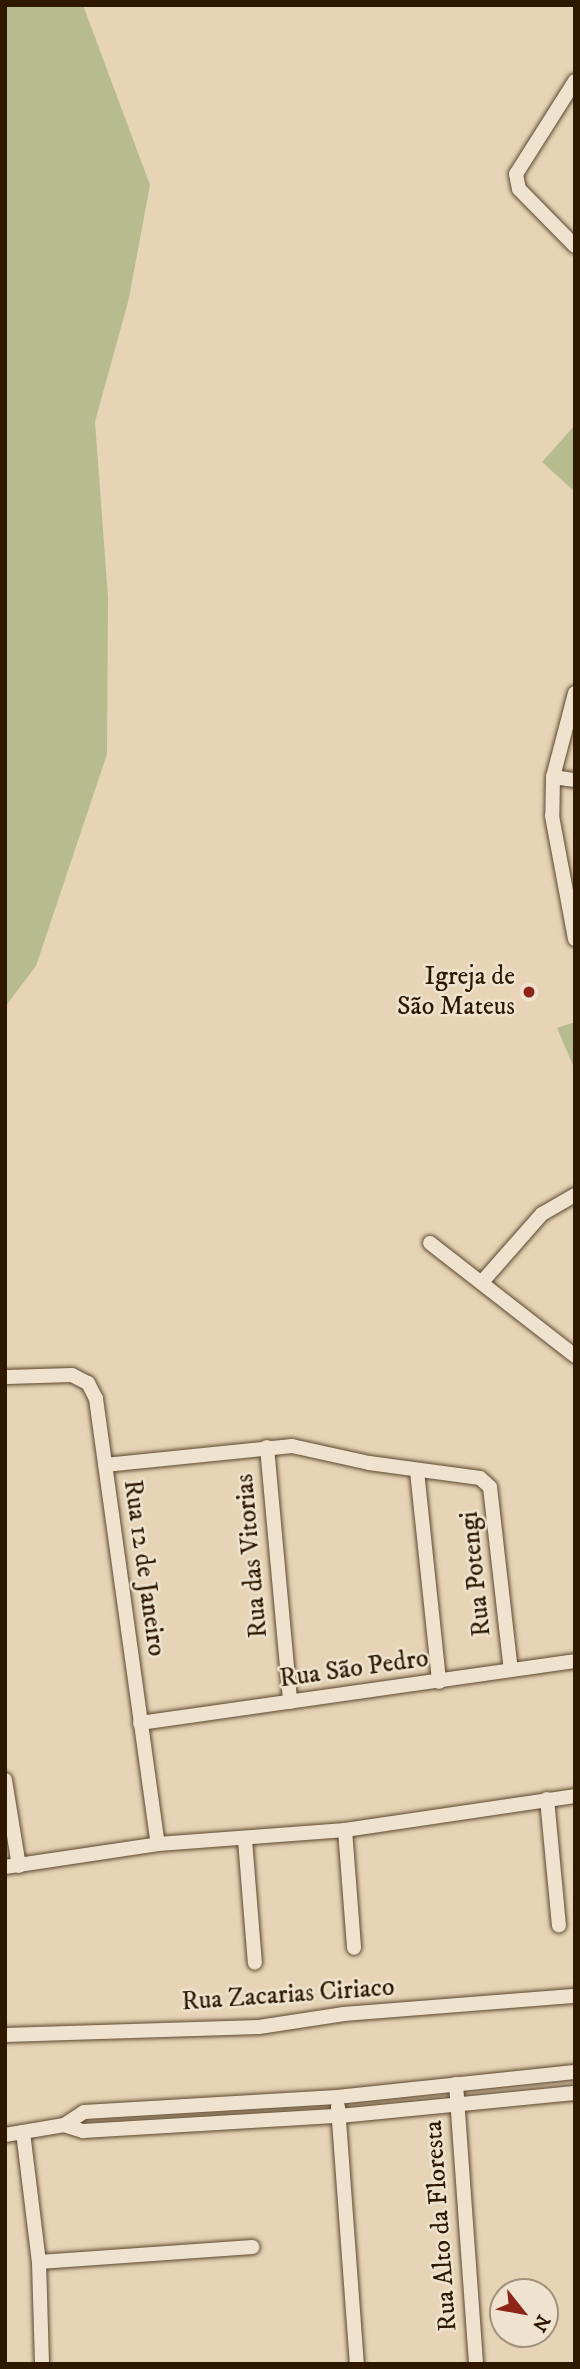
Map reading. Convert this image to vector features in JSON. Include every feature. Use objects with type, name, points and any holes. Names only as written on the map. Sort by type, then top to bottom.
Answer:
[{"type":"street","points":[[575,81],[519,165],[519,189],[575,246]]},
{"type":"street","points":[[575,692],[553,777],[560,875],[575,939]]},
{"type":"street","points":[[553,777],[575,780]]},
{"type":"street","points":[[482,1282],[520,1235],[551,1207],[573,1198]]},
{"type":"street","points":[[430,1243],[575,1356]]},
{"type":"street","name":"Rua 12 de Janeiro","points":[[7,1377],[72,1375],[88,1382],[96,1399],[158,1844]]},
{"type":"street","points":[[105,1465],[267,1447],[318,1448],[418,1471],[439,1682]]},
{"type":"street","name":"Rua das Vitorias","points":[[267,1447],[290,1702]]},
{"type":"street","name":"Rua Potengi","points":[[418,1471],[480,1478],[491,1495],[511,1670]]},
{"type":"street","name":"Rua São Pedro","points":[[140,1723],[575,1661]]},
{"type":"street","points":[[5,1780],[12,1866],[158,1844],[244,1840],[345,1830],[575,1796]]},
{"type":"street","points":[[547,1799],[559,1924]]},
{"type":"street","points":[[345,1830],[354,1948]]},
{"type":"street","points":[[244,1840],[256,1963]]},
{"type":"street","name":"Rua Zacarias Ciriaco","points":[[5,2035],[259,2027],[344,2014],[575,1996]]},
{"type":"street","points":[[5,2135],[64,2125],[84,2112],[337,2097],[575,2072]]},
{"type":"street","name":"Rua Alto da Floresta","points":[[456,2084],[476,2364]]},
{"type":"street","points":[[64,2125],[83,2131],[339,2116],[575,2093]]},
{"type":"street","points":[[337,2097],[357,2364]]},
{"type":"street","points":[[23,2132],[39,2262],[42,2364]]},
{"type":"street","points":[[39,2262],[252,2247]]},
{"type":"green space","points":[[5,5],[83,5],[150,185],[129,298],[95,422],[108,597],[107,754],[36,966],[5,1007]]},
{"type":"green space","points":[[575,425],[575,492],[542,462]]},
{"type":"green space","points":[[575,1022],[575,1070],[557,1028]]},
{"type":"place","name":"Igreja de São Mateus","points":[[529,992]]}]
